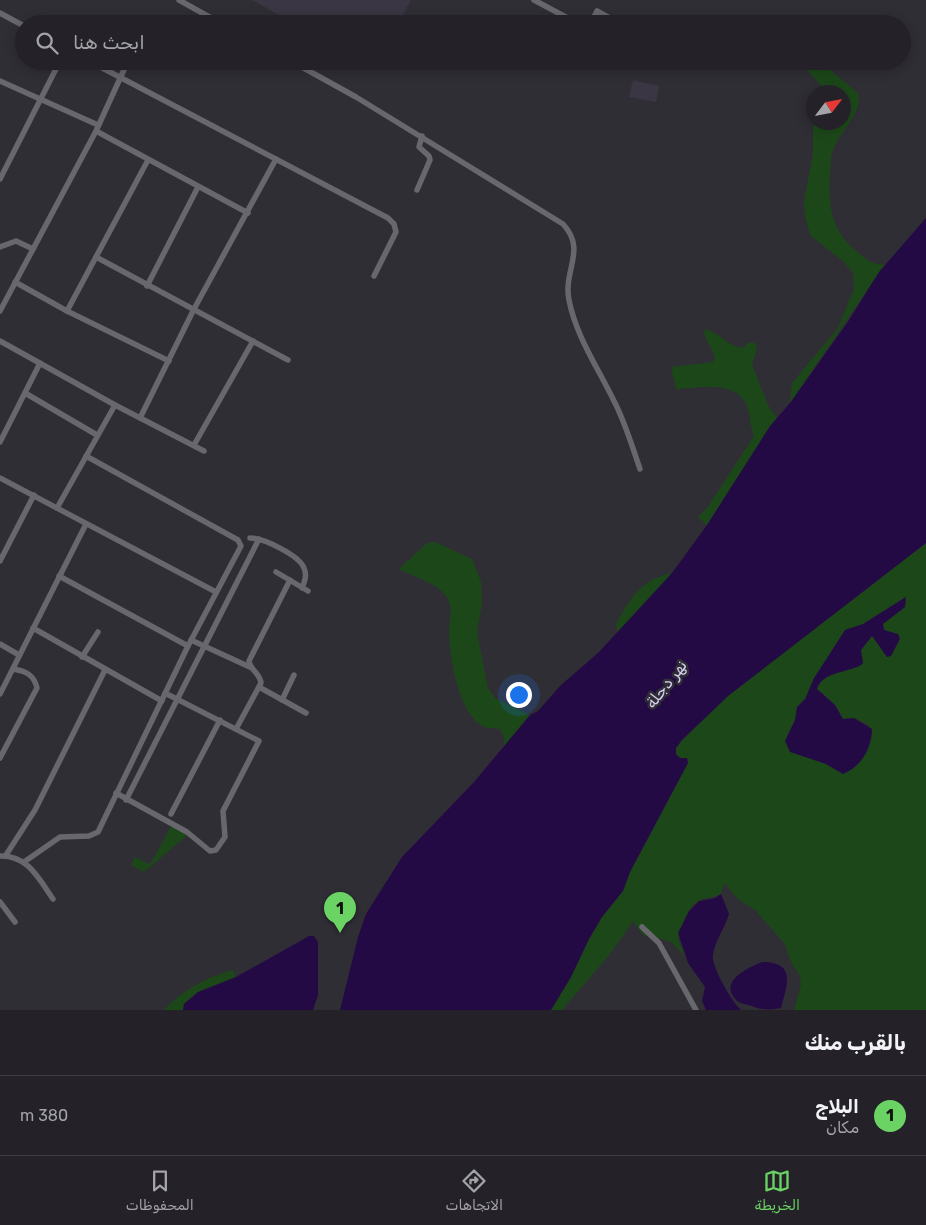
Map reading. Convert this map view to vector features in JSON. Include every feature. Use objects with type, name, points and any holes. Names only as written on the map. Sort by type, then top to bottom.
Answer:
[{"type":"street","points":[[179,0],[206,15]]},
{"type":"street","points":[[534,0],[562,15]]},
{"type":"street","points":[[595,15],[597,11],[604,15]]},
{"type":"street","points":[[0,13],[15,21]]},
{"type":"street","points":[[0,179],[55,70]]},
{"type":"street","points":[[106,70],[392,220],[396,232],[374,276]]},
{"type":"street","points":[[0,310],[97,128],[123,70]]},
{"type":"street","points":[[307,70],[422,136],[563,224],[573,237],[575,244],[568,293],[574,318],[621,415],[640,469]]},
{"type":"street","points":[[0,81],[97,128],[148,160],[248,213]]},
{"type":"street","points":[[417,190],[430,160],[429,156],[419,147],[422,136]]},
{"type":"street","points":[[140,418],[194,309],[276,159]]},
{"type":"street","points":[[67,311],[148,160]]},
{"type":"street","points":[[147,286],[198,187]]},
{"type":"street","points":[[0,247],[16,241],[32,249]]},
{"type":"street","points":[[96,257],[288,360]]},
{"type":"street","points":[[15,282],[67,311],[169,361]]},
{"type":"street","points":[[0,341],[115,405],[204,451]]},
{"type":"street","points":[[194,446],[253,341]]},
{"type":"street","points":[[1,437],[40,363]]},
{"type":"street","points":[[24,393],[97,435]]},
{"type":"street","points":[[57,508],[115,405]]},
{"type":"street","points":[[24,862],[60,837],[89,836],[98,832],[189,643],[241,546],[240,541],[86,456]]},
{"type":"street","points":[[0,478],[216,592]]},
{"type":"street","points":[[0,561],[34,495]]},
{"type":"street","points":[[0,694],[86,524]]},
{"type":"street","points":[[250,538],[258,539],[298,560],[305,572],[305,589],[276,572]]},
{"type":"street","points":[[126,800],[258,539]]},
{"type":"street","points":[[59,576],[189,643],[204,647],[252,668]]},
{"type":"street","points":[[236,729],[259,687],[261,679],[249,664],[250,658],[290,580]]},
{"type":"street","points":[[33,628],[104,670],[162,701]]},
{"type":"street","points":[[82,657],[98,632]]},
{"type":"street","points":[[0,644],[20,655]]},
{"type":"street","points":[[0,758],[37,688],[36,681],[25,671],[14,669]]},
{"type":"street","points":[[52,899],[24,862],[3,856],[35,810],[104,670]]},
{"type":"street","points":[[282,700],[294,675]]},
{"type":"street","points":[[259,687],[306,713]]},
{"type":"street","points":[[116,793],[187,832],[210,851],[216,850],[225,837],[223,811],[259,741],[165,693]]},
{"type":"street","points":[[171,814],[220,720]]},
{"type":"street","points":[[0,902],[15,922]]},
{"type":"street","points":[[642,927],[659,944],[696,1010]]},
{"type":"shaded area","points":[[252,0],[411,0],[403,15],[279,15]]},
{"type":"shaded area","points":[[633,80],[659,86],[656,102],[629,97]]},
{"type":"green space","points":[[807,70],[830,70],[848,85],[821,85]]},
{"type":"green space","points":[[851,87],[857,92],[859,99],[851,121]]},
{"type":"green space","points":[[813,130],[845,130],[832,153],[829,184],[832,215],[840,233],[858,253],[869,261],[881,265],[885,264],[790,403],[792,383],[838,328],[854,289],[853,273],[844,262],[810,235],[804,201],[813,154]]},
{"type":"green space","points":[[705,329],[737,347],[743,348],[748,343],[755,343],[757,349],[752,365],[769,407],[777,418],[707,525],[698,517],[707,508],[754,436],[745,402],[738,394],[719,387],[676,389],[671,367],[713,362],[715,357],[704,334]]},
{"type":"green space","points":[[435,542],[472,559],[481,582],[482,603],[477,632],[488,688],[495,698],[530,715],[504,747],[504,737],[500,729],[482,726],[474,719],[461,697],[451,656],[449,633],[451,612],[448,599],[444,593],[433,585],[399,569],[427,543]]},
{"type":"green space","points":[[926,543],[926,1010],[794,1010],[801,985],[800,976],[790,960],[785,944],[755,910],[738,899],[724,883],[721,894],[701,900],[692,906],[689,911],[678,939],[685,956],[670,941],[643,935],[633,921],[610,954],[562,1010],[551,1010],[571,977],[602,917],[623,891],[630,872],[688,763],[688,759],[680,758],[676,754],[676,748],[728,696]],"holes":[[[905,597],[905,607],[883,624],[888,633],[887,657],[872,635],[861,650],[863,662],[861,665],[829,676],[820,683],[817,689],[835,705],[843,719],[854,718],[869,725],[843,774],[826,764],[796,753],[786,738],[795,720],[797,707],[805,699],[845,630],[863,624]]]},
{"type":"green space","points":[[672,573],[618,632],[616,624],[626,606],[638,591],[652,580]]},
{"type":"green space","points":[[174,821],[191,832],[144,872],[131,865],[135,857],[149,864],[151,863]]},
{"type":"green space","points":[[233,970],[236,977],[198,992],[184,1004],[183,1010],[164,1010],[196,985],[214,976]]},
{"type":"water","name":"نهر دجلة","points":[[926,218],[926,543],[728,696],[682,740],[676,748],[676,754],[680,758],[687,758],[688,763],[630,872],[623,891],[602,917],[571,977],[551,1010],[340,1010],[358,937],[366,914],[402,857],[474,782],[530,715],[538,711],[560,686],[599,652],[672,573],[707,525],[770,426],[790,403],[847,323],[879,272]]},
{"type":"water","points":[[906,597],[905,607],[883,624],[884,630],[898,634],[900,639],[891,656],[887,657],[872,636],[861,650],[863,663],[861,665],[829,676],[820,683],[817,689],[835,705],[843,719],[854,718],[872,729],[868,750],[860,762],[843,774],[826,764],[790,752],[785,741],[795,720],[797,707],[805,699],[814,678],[845,630],[863,624]]},
{"type":"water","points":[[721,894],[729,914],[716,944],[713,960],[723,984],[741,1010],[706,1010],[702,1001],[705,987],[688,963],[678,933],[689,911],[699,901],[715,898]]},
{"type":"water","points":[[309,936],[314,936],[318,942],[318,995],[313,1010],[183,1010],[184,1004],[198,992],[236,977]]},
{"type":"water","points":[[762,962],[773,963],[785,970],[787,983],[781,1008],[757,1008],[743,1004],[738,1002],[731,993],[730,987],[737,976]]},
{"type":"place","name":"البلاج","points":[[340,933]]}]
